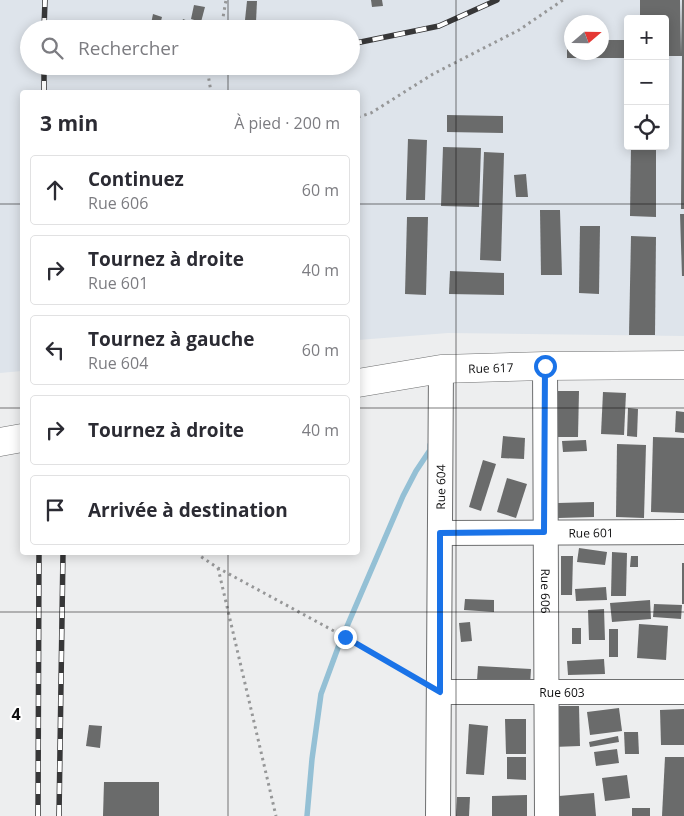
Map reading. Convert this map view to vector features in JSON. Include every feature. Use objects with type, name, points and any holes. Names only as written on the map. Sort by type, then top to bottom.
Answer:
[{"type":"highway","name":"Rue 617","points":[[360,383],[441,369],[684,365]]},
{"type":"highway","points":[[0,442],[20,438]]},
{"type":"street","name":"Rue 606","points":[[545,366],[544,532],[547,816]]},
{"type":"street","name":"Rue 604","points":[[438,816],[441,369]]},
{"type":"street","name":"Rue 601","points":[[440,533],[684,532]]},
{"type":"street","name":"Rue 603","points":[[440,692],[684,692]]},
{"type":"path","points":[[223,20],[226,0]]},
{"type":"path","points":[[360,116],[371,113],[433,74],[519,30],[563,0]]},
{"type":"path","points":[[208,75],[211,90]]},
{"type":"path","points":[[199,555],[218,568],[345,637],[440,692]]},
{"type":"path","points":[[218,568],[276,816]]},
{"type":"shaded area","points":[[0,0],[684,0],[684,336],[448,333],[360,340],[360,90],[20,90],[20,371],[0,373]]},
{"type":"building","points":[[371,0],[382,0],[383,6],[372,7]]},
{"type":"building","points":[[640,0],[680,0],[681,54],[682,0],[684,0],[684,209],[681,209],[682,56],[669,56],[669,15],[640,15]]},
{"type":"building","points":[[247,1],[257,1],[256,20],[245,20]]},
{"type":"building","points":[[194,5],[205,7],[202,20],[191,19]]},
{"type":"building","points":[[153,14],[162,17],[161,20],[152,20]]},
{"type":"building","points":[[609,40],[624,40],[624,58],[609,58]]},
{"type":"building","points":[[447,115],[503,116],[503,133],[447,132]]},
{"type":"building","points":[[408,139],[427,140],[425,200],[406,200]]},
{"type":"building","points":[[443,147],[481,148],[479,207],[441,206]]},
{"type":"building","points":[[631,150],[656,150],[656,217],[630,216]]},
{"type":"building","points":[[484,152],[504,153],[501,261],[480,260]]},
{"type":"building","points":[[526,174],[528,197],[516,197],[514,175]]},
{"type":"building","points":[[540,210],[560,210],[562,275],[541,275]]},
{"type":"building","points":[[680,214],[684,214],[684,276],[682,276]]},
{"type":"building","points":[[407,217],[428,217],[426,295],[405,294]]},
{"type":"building","points":[[580,226],[600,226],[599,294],[579,293]]},
{"type":"building","points":[[631,236],[656,237],[655,335],[629,335]]},
{"type":"building","points":[[450,271],[504,273],[504,295],[449,294]]},
{"type":"building","points":[[558,391],[579,391],[578,437],[558,437]]},
{"type":"building","points":[[603,392],[626,393],[624,435],[601,434]]},
{"type":"building","points":[[628,408],[638,409],[637,437],[627,436]]},
{"type":"building","points":[[676,411],[684,412],[684,433],[675,432]]},
{"type":"building","points":[[503,436],[525,438],[524,459],[501,458]]},
{"type":"building","points":[[653,437],[684,438],[684,513],[651,512]]},
{"type":"building","points":[[586,440],[587,451],[563,452],[562,441]]},
{"type":"building","points":[[617,444],[646,445],[644,518],[616,517]]},
{"type":"building","points":[[483,460],[496,464],[481,511],[469,507]]},
{"type":"building","points":[[507,478],[527,484],[516,518],[497,512]]},
{"type":"building","points":[[594,502],[594,517],[558,518],[558,503]]},
{"type":"building","points":[[579,548],[607,552],[605,565],[577,562]]},
{"type":"building","points":[[612,552],[627,553],[626,596],[611,596]]},
{"type":"building","points":[[561,556],[573,556],[572,595],[561,595]]},
{"type":"building","points":[[631,556],[638,556],[638,567],[630,567]]},
{"type":"building","points":[[682,563],[684,563],[684,604],[682,604]]},
{"type":"building","points":[[606,587],[607,600],[576,601],[575,589]]},
{"type":"building","points":[[465,599],[494,600],[494,612],[464,610]]},
{"type":"building","points":[[650,600],[651,619],[612,622],[610,603]]},
{"type":"building","points":[[654,604],[682,605],[681,619],[653,617]]},
{"type":"building","points":[[604,609],[605,640],[589,640],[588,610]]},
{"type":"building","points":[[470,622],[472,641],[461,642],[459,623]]},
{"type":"building","points":[[639,624],[668,626],[666,660],[637,658]]},
{"type":"building","points":[[572,628],[581,628],[581,644],[572,644]]},
{"type":"building","points":[[609,629],[618,629],[618,657],[609,657]]},
{"type":"building","points":[[604,659],[605,674],[568,675],[567,661]]},
{"type":"building","points":[[478,666],[531,669],[530,685],[477,681]]},
{"type":"building","points":[[552,706],[579,706],[580,746],[553,747]]},
{"type":"building","points":[[619,708],[622,731],[590,735],[587,712]]},
{"type":"building","points":[[684,709],[684,745],[661,745],[660,710]]},
{"type":"building","points":[[505,719],[526,719],[526,754],[506,754]]},
{"type":"building","points":[[469,724],[488,726],[484,775],[466,774]]},
{"type":"building","points":[[89,725],[102,726],[100,748],[86,746]]},
{"type":"building","points":[[624,732],[638,732],[639,754],[625,754]]},
{"type":"building","points":[[618,736],[619,742],[590,747],[589,742]]},
{"type":"building","points":[[617,749],[619,763],[596,766],[594,752]]},
{"type":"building","points":[[507,757],[526,757],[526,780],[507,779]]},
{"type":"building","points":[[665,757],[684,757],[684,816],[662,816]]},
{"type":"building","points":[[627,775],[630,798],[605,801],[602,778]]},
{"type":"building","points":[[104,782],[159,782],[159,816],[103,816]]},
{"type":"building","points":[[594,793],[596,816],[560,816],[559,796]]},
{"type":"building","points":[[527,795],[527,816],[492,816],[492,796]]},
{"type":"building","points":[[457,797],[470,797],[469,816],[456,816]]},
{"type":"building","points":[[632,808],[650,808],[650,816],[632,816]]},
{"type":"waterway","points":[[307,816],[312,759],[321,694],[339,645],[403,496],[430,450],[430,445]]},
{"type":"railway","points":[[44,20],[45,0]]},
{"type":"railway","points":[[360,42],[439,26],[497,0]]},
{"type":"railway","points":[[44,75],[44,90]]},
{"type":"railway","points":[[38,816],[39,555]]},
{"type":"railway","points":[[59,816],[63,555]]},
{"type":"route","points":[[345,637],[440,692],[440,533],[544,532],[545,366]]}]
